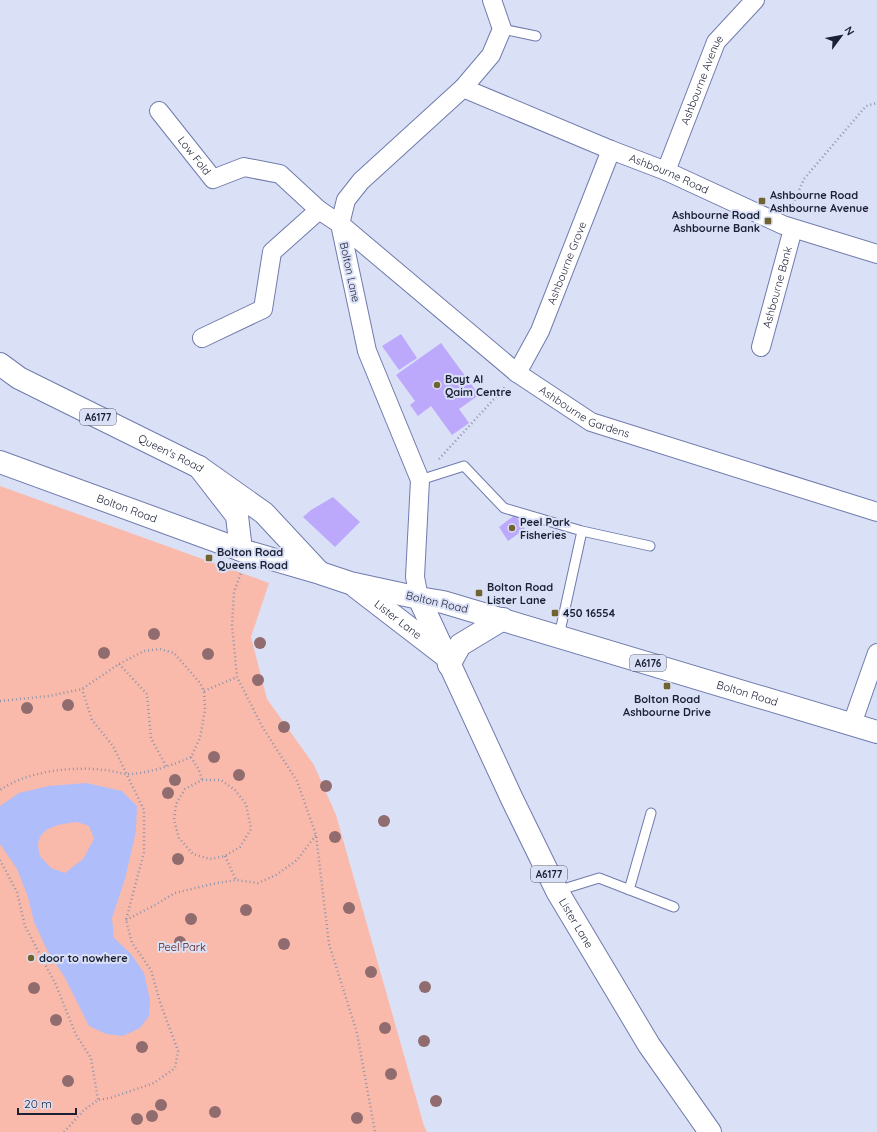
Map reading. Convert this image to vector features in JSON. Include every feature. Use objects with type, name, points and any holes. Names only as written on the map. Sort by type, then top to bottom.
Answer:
[{"type":"main road","name":"Queen's Road","points":[[0,364],[19,378],[198,467],[264,513],[320,573]]},
{"type":"main road","name":"Bolton Road","points":[[0,462],[242,558],[320,573],[350,583],[443,602],[877,732]]},
{"type":"main road","points":[[198,467],[238,516],[242,558]]},
{"type":"main road","name":"Lister Lane","points":[[350,583],[448,660]]},
{"type":"main road","name":"Lister Lane","points":[[419,598],[512,799],[557,891],[649,1045],[710,1132]]},
{"type":"main road","points":[[448,660],[460,645],[503,619]]},
{"type":"street","points":[[492,0],[502,29]]},
{"type":"street","name":"Ashbourne Avenue","points":[[666,171],[716,42],[755,0]]},
{"type":"street","name":"Bolton Lane","points":[[419,598],[415,577],[420,480],[367,351],[340,224],[346,200],[362,181],[463,88],[491,56],[502,29]]},
{"type":"street","name":"Ashbourne Road","points":[[463,88],[611,150],[666,171],[788,227],[877,254]]},
{"type":"street","name":"Low Fold","points":[[159,111],[213,179],[244,167],[280,174],[319,210],[340,224]]},
{"type":"street","name":"Ashbourne Grove","points":[[517,373],[540,331],[611,150]]},
{"type":"street","points":[[202,338],[263,308],[272,252],[319,210]]},
{"type":"street","name":"Ashbourne Gardens","points":[[340,224],[517,373],[591,422],[877,512]]},
{"type":"street","name":"Ashbourne Bank","points":[[761,347],[788,227]]},
{"type":"street","points":[[852,724],[877,653]]},
{"type":"lane","points":[[502,29],[536,36]]},
{"type":"lane","points":[[420,480],[464,466],[504,508],[582,531],[650,546]]},
{"type":"lane","points":[[559,636],[582,531]]},
{"type":"lane","points":[[629,890],[652,813]]},
{"type":"lane","points":[[557,891],[599,878],[674,907]]},
{"type":"path","points":[[788,227],[804,179],[866,106],[877,103]]},
{"type":"path","points":[[420,480],[517,373]]},
{"type":"path","points":[[242,558],[234,592],[232,625],[237,677],[263,728],[297,781],[316,835],[329,944],[357,1033],[375,1132]]},
{"type":"path","points":[[0,701],[49,696],[82,689],[119,664],[144,651],[160,649],[174,653],[200,683],[204,691],[205,710],[200,738],[191,757],[153,770],[126,774],[104,770],[60,769],[27,777],[0,790]]},
{"type":"path","points":[[119,664],[147,694],[151,738],[166,766]]},
{"type":"path","points":[[204,691],[237,677]]},
{"type":"path","points":[[64,1132],[84,1110],[98,1100],[110,1098],[154,1083],[175,1068],[178,1051],[160,1002],[151,970],[132,943],[126,920],[144,852],[144,810],[113,746],[92,720],[82,689]]},
{"type":"path","points":[[191,757],[199,770],[202,780]]},
{"type":"path","points":[[202,780],[221,780],[235,790],[246,804],[251,829],[240,847],[225,856],[210,859],[193,854],[179,838],[174,820],[176,804],[185,789],[202,780]]},
{"type":"path","points":[[126,920],[175,893],[236,880],[258,883],[276,876],[297,860],[316,835]]},
{"type":"path","points":[[225,856],[236,880]]},
{"type":"path","points":[[0,860],[17,892],[26,926],[56,985],[76,1035],[90,1058],[98,1100]]},
{"type":"green space","name":"Peel Park","points":[[0,486],[269,583],[251,637],[267,699],[314,765],[336,815],[424,1126],[427,1132],[0,1132]]},
{"type":"water","points":[[86,783],[122,791],[137,806],[136,831],[125,879],[112,918],[114,938],[131,954],[144,973],[150,1000],[149,1016],[140,1028],[123,1036],[106,1034],[89,1026],[65,978],[47,950],[34,922],[28,897],[17,869],[0,844],[0,806],[19,793],[49,786]],"holes":[[[77,822],[89,826],[94,839],[83,859],[65,873],[51,868],[40,856],[38,842],[45,831],[55,826]]]},
{"type":"building","points":[[401,334],[417,358],[399,370],[382,346]]},
{"type":"building","name":"Bayt Al Qaim Centre","points":[[441,343],[479,395],[459,409],[469,423],[452,435],[431,406],[418,416],[410,405],[415,401],[396,375]]},
{"type":"building","points":[[333,497],[360,522],[335,547],[303,517],[311,510]]},
{"type":"building","name":"Peel Park Fisheries","points":[[515,515],[525,529],[508,541],[499,527]]},
{"type":"place","name":"Ashbourne Road Ashbourne Avenue","points":[[762,201]]},
{"type":"place","name":"Ashbourne Road Ashbourne Bank","points":[[768,221]]},
{"type":"place","name":"Bayt Al Qaim Centre","points":[[437,385]]},
{"type":"place","name":"Peel Park Fisheries","points":[[512,528]]},
{"type":"place","name":"Bolton Road Queens Road","points":[[209,558]]},
{"type":"place","name":"Bolton Road Lister Lane","points":[[479,593]]},
{"type":"place","name":"450 16554","points":[[555,613]]},
{"type":"place","name":"Bolton Road Ashbourne Drive","points":[[667,686]]},
{"type":"place","name":"door to nowhere","points":[[31,958]]}]
